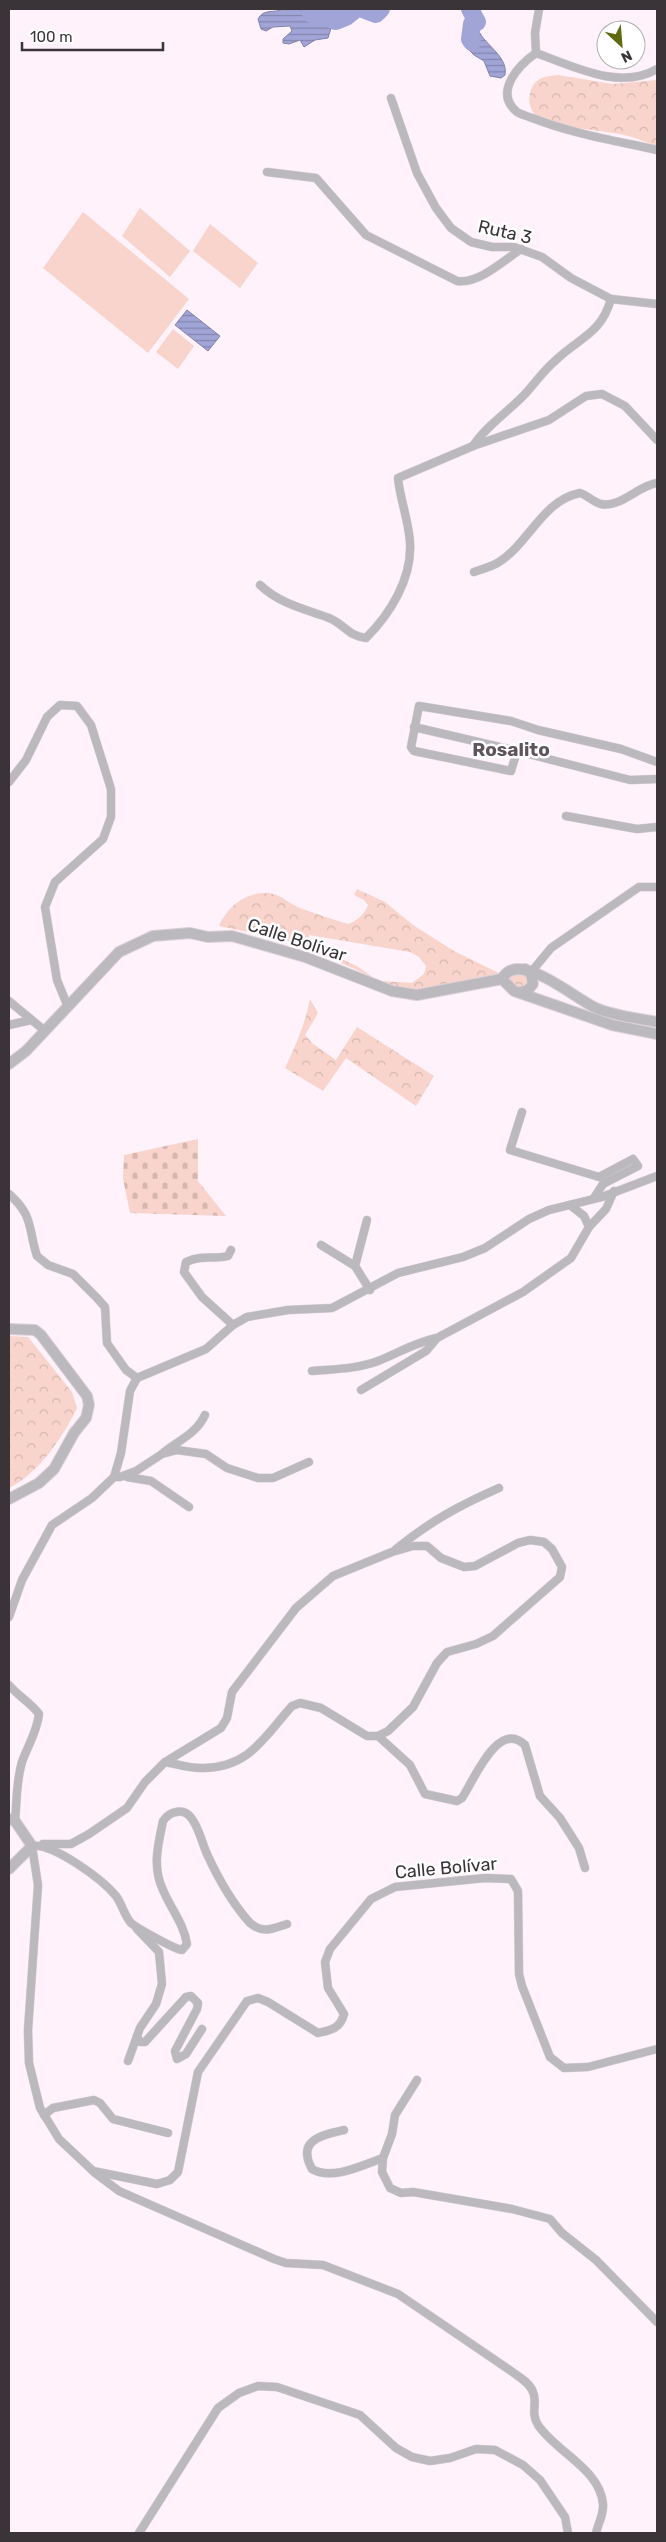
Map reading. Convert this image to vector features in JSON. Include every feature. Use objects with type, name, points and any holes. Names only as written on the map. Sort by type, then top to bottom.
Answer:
[{"type":"street","points":[[536,53],[535,33],[539,9]]},
{"type":"street","points":[[536,53],[598,75],[624,78],[649,74],[657,69]]},
{"type":"street","points":[[536,53],[515,72],[507,89],[510,103],[518,112],[550,125],[657,150]]},
{"type":"street","name":"Ruta 3","points":[[391,98],[417,173],[436,208],[451,228],[471,242],[521,249],[542,257],[571,278],[611,299],[657,304]]},
{"type":"street","points":[[268,172],[316,178],[366,235],[457,281],[465,282],[479,277],[521,249]]},
{"type":"street","points":[[473,446],[479,437],[525,394],[552,363],[570,346],[594,332],[607,314],[611,299]]},
{"type":"street","points":[[260,585],[271,596],[300,609],[332,619],[354,637],[366,638],[380,623],[401,590],[407,567],[410,543],[399,497],[398,478],[473,446],[548,420],[586,396],[602,394],[614,398],[625,406],[657,440]]},
{"type":"street","points":[[474,572],[492,566],[504,558],[552,508],[568,495],[580,492],[600,504],[615,503],[643,487],[657,484]]},
{"type":"street","points":[[9,782],[26,760],[47,717],[60,705],[77,706],[91,725],[110,789],[111,817],[103,839],[55,882],[44,907],[57,980],[68,1007]]},
{"type":"street","points":[[517,751],[511,771],[414,751],[411,747],[418,706],[511,721],[538,730],[621,749],[657,762]]},
{"type":"street","points":[[414,727],[630,780],[657,779]]},
{"type":"street","points":[[566,816],[637,829],[657,827]]},
{"type":"street","points":[[528,970],[551,948],[639,887],[657,887]]},
{"type":"street","name":"Calle Bolívar","points":[[9,1064],[26,1051],[119,952],[152,936],[168,934],[232,936],[305,957],[392,992],[416,995],[502,979]]},
{"type":"street","points":[[657,1022],[597,1009],[528,970],[512,969],[502,979],[508,987],[520,992],[612,1024],[657,1034]]},
{"type":"street","points":[[520,992],[528,990],[533,984],[528,970]]},
{"type":"street","points":[[9,1001],[45,1031]]},
{"type":"street","points":[[9,1025],[30,1020]]},
{"type":"street","points":[[522,1112],[510,1150],[599,1177],[634,1159],[638,1166],[603,1184],[594,1198]]},
{"type":"street","points":[[117,1477],[130,1391],[137,1378],[206,1349],[233,1325],[246,1317],[288,1310],[332,1308],[370,1290],[398,1273],[470,1254],[485,1248],[529,1219],[549,1210],[614,1192],[657,1176]]},
{"type":"street","points":[[312,1371],[356,1367],[376,1362],[424,1341],[437,1338],[523,1292],[572,1258],[589,1227],[606,1209],[614,1192]]},
{"type":"street","points":[[9,1194],[20,1204],[26,1215],[34,1235],[37,1256],[48,1265],[73,1274],[105,1307],[107,1343],[126,1370],[137,1378]]},
{"type":"street","points":[[570,1205],[584,1216],[589,1227]]},
{"type":"street","points":[[355,1266],[367,1220]]},
{"type":"street","points":[[322,1245],[355,1266],[370,1290]]},
{"type":"street","points":[[231,1250],[228,1256],[208,1256],[186,1262],[184,1272],[202,1297],[233,1325]]},
{"type":"street","points":[[9,1330],[34,1330],[41,1335],[87,1396],[89,1404],[86,1418],[74,1433],[54,1469],[39,1483],[9,1499]]},
{"type":"street","points":[[361,1390],[426,1351],[437,1338]]},
{"type":"street","points":[[9,1617],[22,1580],[52,1525],[92,1498],[117,1477],[136,1471],[162,1454],[173,1444],[194,1432],[205,1415]]},
{"type":"street","points":[[162,1454],[177,1450],[206,1454],[227,1468],[258,1478],[272,1478],[309,1462]]},
{"type":"street","points":[[117,1477],[140,1478],[151,1481],[189,1507]]},
{"type":"street","points":[[392,1552],[422,1528],[452,1508],[499,1488]]},
{"type":"street","points":[[9,1869],[36,1845],[71,1844],[89,1834],[127,1808],[145,1782],[165,1762],[221,1728],[227,1718],[232,1692],[296,1608],[333,1576],[392,1552],[413,1546],[426,1546],[441,1558],[464,1567],[475,1566],[518,1543],[530,1540],[544,1542],[552,1549],[562,1567],[560,1577],[494,1636],[476,1644],[447,1652],[437,1663],[413,1707],[388,1731],[378,1736],[366,1736],[321,1708],[300,1703],[292,1706],[246,1758],[232,1764],[203,1768],[165,1762]]},
{"type":"street","points":[[9,1685],[14,1692],[30,1702],[39,1714],[37,1729],[22,1762],[12,1820],[36,1845],[80,1867],[109,1889],[132,1924],[159,1952],[162,1965],[162,1984],[156,2004],[137,2036],[128,2061]]},
{"type":"street","points":[[378,1736],[410,1765],[425,1794],[457,1801],[462,1798],[494,1746],[510,1738],[519,1740],[525,1745],[540,1796],[560,1818],[579,1848],[585,1868]]},
{"type":"street","points":[[132,1924],[176,1949],[182,1950],[187,1944],[185,1933],[163,1890],[157,1871],[156,1855],[163,1821],[167,1815],[174,1811],[187,1814],[192,1818],[207,1856],[250,1923],[257,1929],[265,1931],[287,1924]]},
{"type":"street","points":[[36,1845],[38,1885],[28,2038],[34,2086],[44,2115],[59,2139],[93,2171],[119,2191],[274,2259],[286,2263],[323,2265],[398,2294],[511,2371],[528,2384],[534,2393],[533,2416],[540,2427],[594,2480],[603,2505],[596,2533]]},
{"type":"street","name":"Calle Bolívar","points":[[93,2171],[157,2184],[170,2180],[178,2172],[198,2072],[247,2001],[258,1998],[268,2002],[318,2033],[333,2030],[341,2024],[344,2014],[328,1988],[325,1962],[330,1949],[371,1898],[395,1887],[485,1878],[511,1879],[518,1890],[519,1974],[550,2057],[564,2068],[588,2067],[657,2049]]},
{"type":"street","points":[[137,2036],[140,2042],[145,2042],[186,1997],[191,1996],[198,2003],[175,2051],[177,2059],[186,2054],[202,2029]]},
{"type":"street","points":[[417,2080],[395,2115],[392,2134],[383,2158],[382,2172],[390,2188],[401,2193],[413,2192],[512,2209],[550,2219],[562,2233],[596,2260],[657,2322]]},
{"type":"street","points":[[44,2115],[54,2108],[94,2100],[100,2102],[113,2119],[168,2133]]},
{"type":"street","points":[[344,2130],[319,2136],[313,2140],[307,2156],[312,2169],[319,2173],[334,2173],[383,2158]]},
{"type":"street","points":[[139,2533],[218,2408],[239,2393],[258,2386],[276,2388],[360,2415],[396,2448],[412,2456],[430,2461],[450,2458],[476,2449],[495,2450],[523,2465],[540,2480],[565,2517],[568,2533]]},
{"type":"green space","points":[[558,75],[613,84],[657,80],[657,146],[628,136],[567,126],[537,116],[531,109],[529,99],[533,85],[538,80]]},
{"type":"green space","points":[[140,208],[190,251],[170,277],[122,236]]},
{"type":"green space","points":[[83,212],[189,299],[148,353],[43,268]]},
{"type":"green space","points":[[210,224],[258,263],[240,288],[193,251]]},
{"type":"green space","points":[[173,329],[194,346],[178,369],[156,352]]},
{"type":"green space","points":[[357,889],[385,902],[413,925],[454,951],[501,974],[500,977],[457,986],[407,990],[393,987],[383,981],[412,983],[424,974],[426,966],[419,957],[410,952],[309,935],[309,945],[357,966],[378,981],[355,969],[284,939],[219,926],[228,911],[240,900],[248,896],[264,893],[276,895],[300,908],[348,924],[360,917],[368,905],[364,900],[354,895]]},
{"type":"green space","points":[[520,970],[531,980],[522,989],[512,987],[507,975]]},
{"type":"green space","points":[[310,999],[318,1013],[305,1035],[312,1043],[336,1060],[357,1027],[434,1076],[416,1106],[346,1058],[323,1091],[285,1068],[300,1034]]},
{"type":"green space","points":[[198,1139],[198,1181],[226,1216],[130,1213],[123,1179],[124,1155]]},
{"type":"green space","points":[[9,1336],[28,1337],[72,1392],[77,1408],[65,1431],[49,1454],[30,1474],[9,1488]]},
{"type":"water","points":[[283,9],[343,9],[335,15],[328,38],[315,40],[304,47],[300,40],[289,44],[283,43],[283,39],[292,31],[290,26],[273,27],[266,31],[261,29],[258,19],[260,16],[266,12]]},
{"type":"water","points":[[477,22],[482,36],[498,54],[505,67],[505,75],[501,78],[490,76],[484,61],[465,46],[467,32]]},
{"type":"water","points":[[187,310],[220,336],[208,351],[175,325]]},
{"type":"waterway","points":[[311,14],[318,14],[336,21],[346,17],[356,9]]},
{"type":"waterway","points":[[363,9],[376,14],[381,9]]},
{"type":"waterway","points":[[470,9],[477,22],[472,24],[470,39],[472,42]]},
{"type":"district","name":"Rosalito","points":[[511,749]]}]
